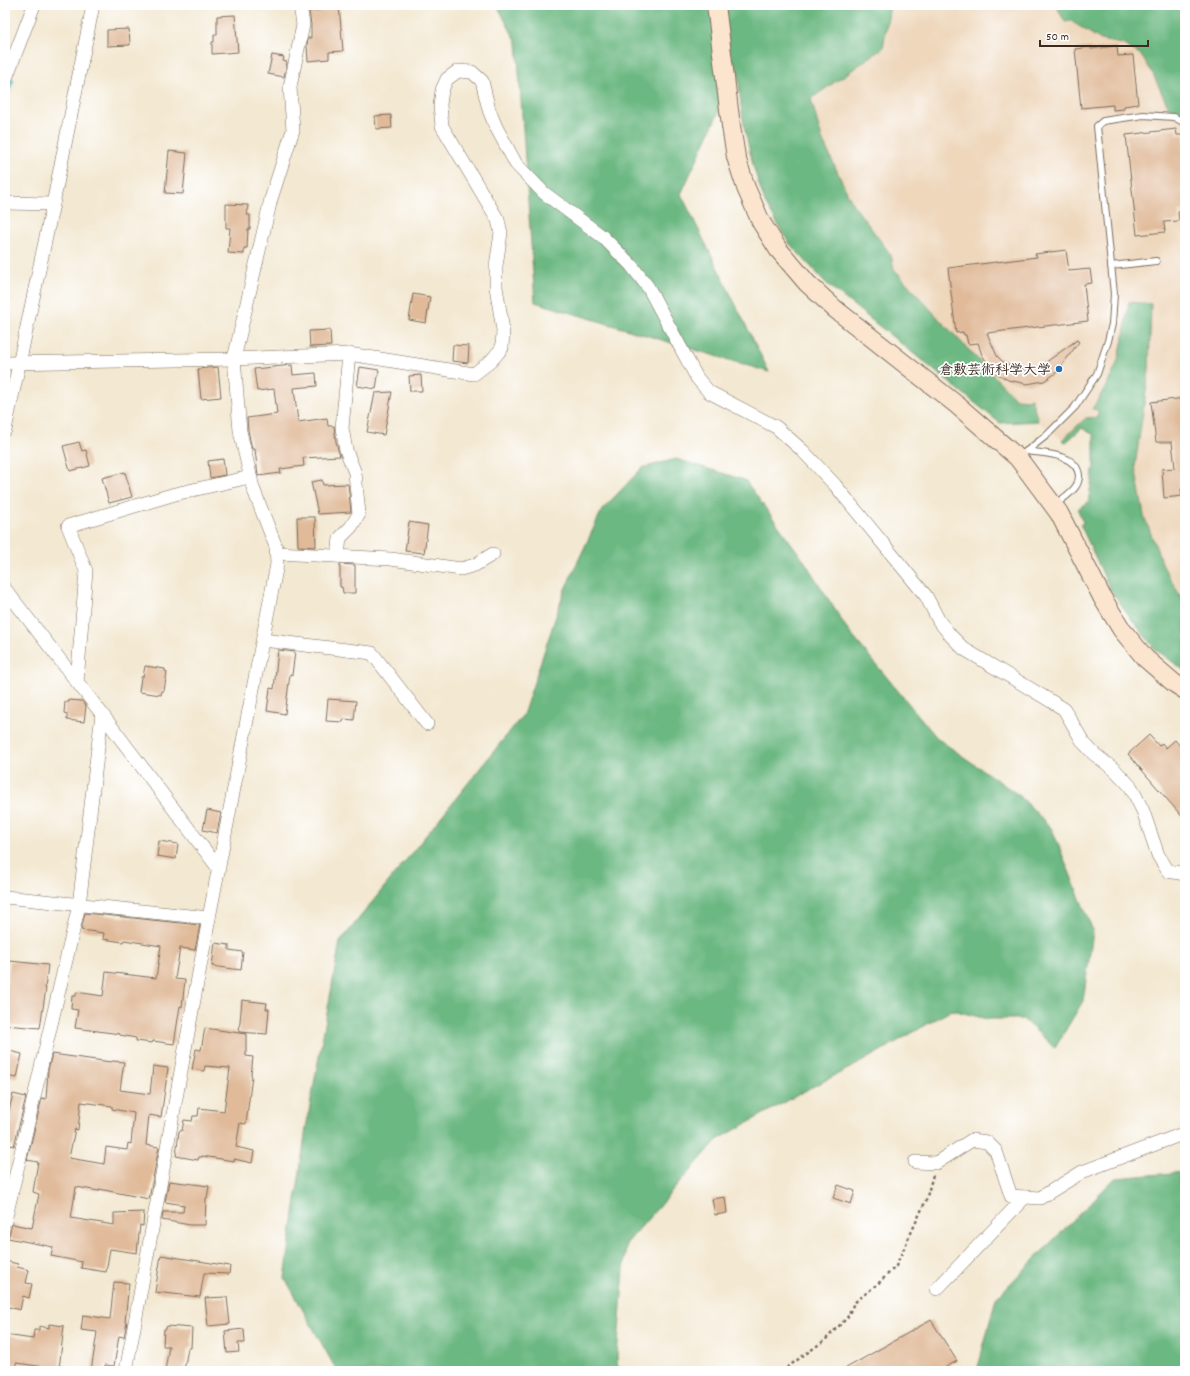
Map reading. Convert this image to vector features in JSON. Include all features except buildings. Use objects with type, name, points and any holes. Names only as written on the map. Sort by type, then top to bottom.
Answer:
[{"type":"street","points":[[5,81],[34,5]]},
{"type":"street","points":[[5,430],[53,204],[92,5]]},
{"type":"street","points":[[126,1371],[209,918],[278,564],[276,547],[253,488],[240,431],[234,359],[271,199],[293,130],[290,87],[303,25],[300,5]]},
{"type":"street","points":[[716,5],[730,126],[736,157],[746,188],[761,222],[778,249],[807,283],[835,309],[1022,455],[1059,513],[1103,600],[1122,630],[1146,658],[1174,683],[1185,690]]},
{"type":"street","points":[[5,363],[234,359],[349,354],[474,374],[491,360],[502,348],[503,330],[496,287],[496,266],[501,233],[498,220],[442,126],[440,105],[442,90],[447,79],[458,71],[472,72],[482,81],[489,110],[496,128],[516,164],[544,192],[603,237],[631,265],[648,287],[697,378],[709,392],[776,427],[803,451],[835,485],[926,596],[939,621],[950,636],[964,649],[1064,709],[1083,742],[1094,754],[1115,770],[1131,788],[1143,811],[1158,855],[1168,871],[1185,874]]},
{"type":"street","points":[[5,203],[53,204]]},
{"type":"street","points":[[338,556],[340,538],[351,528],[359,514],[355,473],[346,450],[342,428],[349,354]]},
{"type":"street","points":[[77,682],[86,571],[68,526],[174,494],[250,477]]},
{"type":"street","points":[[276,553],[391,559],[461,569],[475,565],[493,554]]},
{"type":"street","points":[[5,589],[219,869]]},
{"type":"street","points":[[263,640],[372,653],[427,724]]},
{"type":"street","points":[[5,1221],[79,905],[102,714]]},
{"type":"street","points":[[5,897],[209,918]]},
{"type":"street","points":[[915,1162],[936,1163],[972,1140],[987,1142],[996,1151],[1011,1196],[1040,1198],[1082,1172],[1185,1133]]},
{"type":"street","points":[[937,1289],[1025,1197]]},
{"type":"lane","points":[[1022,455],[1047,435],[1076,407],[1097,374],[1112,324],[1114,294],[1097,126],[1103,121],[1144,115],[1174,118],[1185,123]]},
{"type":"lane","points":[[1111,266],[1156,261]]},
{"type":"lane","points":[[1022,455],[1059,456],[1070,460],[1078,468],[1079,478],[1076,487],[1054,506]]},
{"type":"path","points":[[782,1371],[824,1340],[847,1318],[854,1303],[880,1282],[896,1266],[926,1200],[936,1163]]},
{"type":"shaded area","name":"倉敷芸術科学大学","points":[[890,5],[1056,5],[1065,22],[1071,21],[1101,40],[1122,44],[1139,54],[1152,72],[1171,110],[1185,118],[1185,671],[1155,649],[1129,616],[1110,589],[1081,526],[1083,522],[1078,510],[1080,507],[1088,503],[1094,465],[1094,435],[1082,429],[1066,442],[1038,421],[1000,423],[828,285],[789,243],[765,203],[754,169],[741,107],[813,99],[883,48]]},
{"type":"green space","points":[[497,5],[890,5],[883,48],[811,99],[822,139],[852,203],[891,255],[894,269],[940,320],[1016,399],[1027,400],[1031,398],[1038,421],[1000,423],[828,285],[789,243],[765,203],[754,169],[741,107],[738,70],[681,194],[769,372],[535,302],[517,43]]},
{"type":"green space","points":[[1056,5],[1185,5],[1185,118],[1171,110],[1152,72],[1140,54],[1122,44],[1101,40],[1071,21],[1065,22]]},
{"type":"green space","points":[[1129,302],[1151,304],[1149,371],[1135,466],[1144,516],[1164,568],[1185,604],[1185,671],[1155,649],[1129,616],[1110,589],[1081,526],[1083,522],[1078,510],[1080,507],[1088,503],[1094,465],[1094,435],[1082,428],[1066,442],[1062,440],[1086,418],[1098,417],[1098,410],[1092,409],[1109,381],[1117,363],[1123,340]]},
{"type":"green space","points":[[676,459],[745,480],[805,562],[849,632],[938,739],[1020,796],[1052,829],[1093,931],[1083,1001],[1055,1048],[1023,1019],[987,1019],[952,1010],[856,1065],[812,1087],[717,1140],[626,1244],[617,1356],[618,1371],[337,1371],[285,1278],[306,1128],[340,942],[523,715],[565,589],[602,510],[642,468]]},
{"type":"green space","points":[[1185,1172],[1185,1371],[977,1371],[996,1298],[1115,1178]]},
{"type":"waterway","points":[[5,99],[12,80]]},
{"type":"place","name":"倉敷芸術科学大学","points":[[1059,369]]}]
